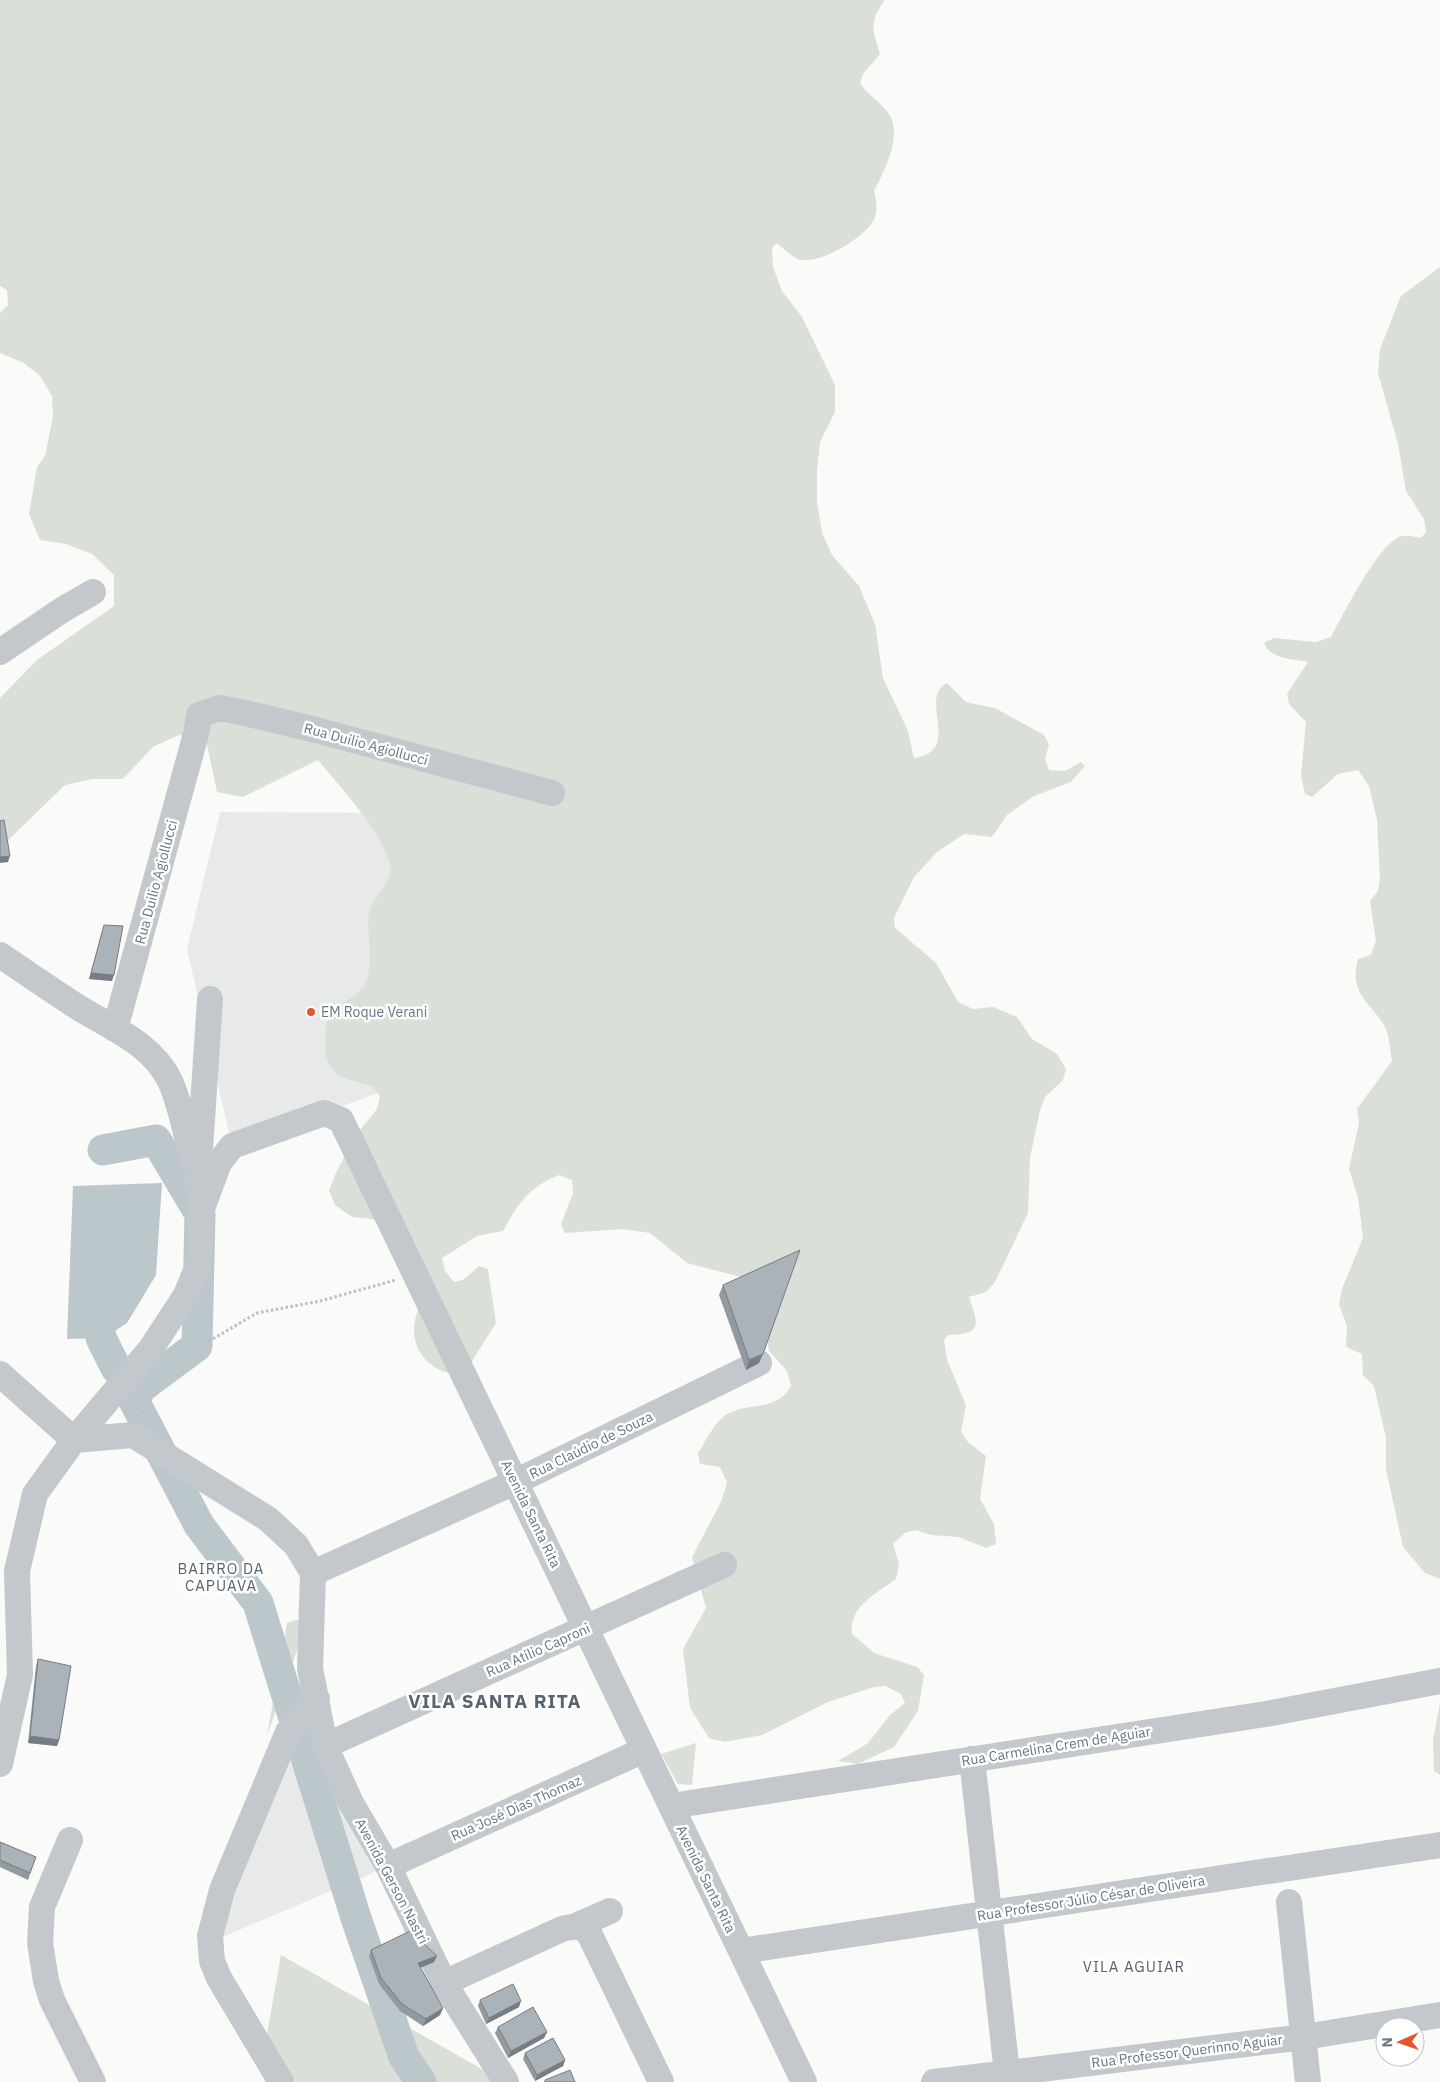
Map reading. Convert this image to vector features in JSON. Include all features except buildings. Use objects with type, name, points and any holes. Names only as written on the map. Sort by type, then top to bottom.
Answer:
[{"type":"street","points":[[0,652],[62,610],[93,592]]},
{"type":"street","name":"Rua Duílio Agiollucci","points":[[196,734],[199,715],[219,708],[316,730],[552,793]]},
{"type":"street","name":"Rua Duilio Agiollucci","points":[[116,1029],[196,734]]},
{"type":"street","points":[[0,955],[135,1040],[150,1054],[169,1079],[182,1118],[198,1180]]},
{"type":"street","points":[[0,1764],[20,1676],[17,1571],[35,1494],[74,1440],[150,1350],[186,1295],[199,1262],[201,1234],[198,1180],[210,999]]},
{"type":"street","name":"Avenida Santa Rita","points":[[200,1214],[219,1162],[232,1146],[324,1112],[341,1120],[804,2082]]},
{"type":"street","name":"Rua Claúdio de Souza","points":[[312,1573],[515,1482],[759,1363]]},
{"type":"street","points":[[0,1374],[74,1440],[133,1436],[268,1519],[296,1545],[312,1573]]},
{"type":"street","name":"Rua Atílio Caproni","points":[[325,1746],[724,1565]]},
{"type":"street","name":"Avenida Gerson Nastri","points":[[312,1573],[310,1668],[325,1746],[351,1802],[388,1866],[444,1983],[506,2082]]},
{"type":"street","name":"Rua Carmelina Crem de Aguiar","points":[[671,1806],[1266,1714],[1440,1681]]},
{"type":"street","points":[[281,2082],[219,1978],[212,1961],[210,1936],[222,1890],[288,1732],[317,1699]]},
{"type":"street","name":"Rua José Dias Thomaz","points":[[388,1866],[644,1750]]},
{"type":"street","points":[[972,1759],[1008,2078]]},
{"type":"street","points":[[70,1840],[42,1907],[40,1943],[46,1981],[52,2000],[93,2082]]},
{"type":"street","name":"Rua Professor Júlio César de Oliveira","points":[[741,1952],[1440,1845]]},
{"type":"street","points":[[1289,1902],[1308,2082]]},
{"type":"street","points":[[444,1983],[562,1929],[576,1926],[610,1911]]},
{"type":"street","points":[[576,1926],[584,1928],[589,1933],[661,2082]]},
{"type":"street","name":"Rua Professor Querinno Aguiar","points":[[934,2082],[1008,2078],[1304,2037],[1440,2015]]},
{"type":"path","points":[[132,1417],[140,1414],[182,1356],[257,1313],[320,1301],[416,1275]]},
{"type":"shaded area","points":[[0,0],[885,0],[874,20],[875,38],[880,54],[863,74],[860,83],[889,114],[893,123],[893,143],[887,164],[874,191],[877,207],[875,217],[871,225],[853,241],[829,254],[817,258],[798,259],[776,243],[772,248],[773,267],[782,291],[802,317],[835,385],[835,412],[820,442],[817,471],[817,502],[822,533],[832,555],[859,586],[875,624],[883,678],[908,731],[914,758],[929,753],[936,745],[939,735],[936,700],[939,690],[947,683],[966,702],[995,708],[1044,735],[1049,744],[1045,759],[1049,770],[1065,771],[1081,762],[1085,766],[1071,782],[1034,796],[1007,815],[992,837],[964,834],[937,852],[914,877],[894,918],[895,928],[936,963],[958,1002],[973,1009],[993,1007],[1017,1017],[1032,1039],[1057,1054],[1066,1069],[1063,1080],[1045,1097],[1040,1110],[1030,1158],[1028,1213],[995,1282],[986,1292],[969,1297],[975,1315],[975,1326],[967,1333],[948,1335],[944,1340],[947,1360],[966,1405],[961,1432],[968,1442],[986,1456],[980,1499],[994,1524],[996,1544],[986,1548],[959,1537],[932,1535],[915,1530],[905,1533],[893,1544],[899,1564],[896,1579],[873,1595],[859,1608],[852,1624],[852,1634],[874,1653],[917,1667],[924,1675],[918,1711],[894,1747],[858,1764],[838,1761],[868,1743],[890,1715],[905,1703],[901,1694],[885,1686],[874,1687],[828,1702],[762,1735],[725,1742],[709,1738],[690,1708],[683,1649],[706,1608],[692,1557],[722,1500],[727,1482],[720,1467],[700,1464],[698,1453],[719,1420],[723,1417],[740,1409],[768,1404],[777,1400],[785,1395],[791,1386],[787,1371],[769,1351],[762,1302],[752,1280],[687,1263],[650,1233],[622,1229],[565,1233],[561,1224],[573,1193],[572,1180],[559,1175],[539,1185],[525,1197],[503,1231],[477,1236],[442,1258],[445,1271],[454,1282],[463,1280],[479,1266],[488,1269],[496,1323],[472,1361],[458,1375],[441,1370],[427,1361],[422,1355],[415,1339],[414,1324],[426,1287],[398,1222],[352,1217],[335,1205],[329,1190],[355,1136],[377,1109],[380,1097],[373,1086],[345,1078],[332,1069],[328,1063],[326,1053],[326,1026],[332,1012],[361,990],[367,979],[370,960],[369,914],[373,902],[388,880],[390,866],[387,854],[371,825],[318,760],[243,797],[217,792],[206,740],[179,735],[153,747],[123,779],[92,779],[65,785],[0,848],[0,698],[37,660],[114,606],[114,575],[92,554],[66,544],[40,540],[29,514],[37,467],[45,456],[53,417],[52,396],[40,376],[24,363],[0,353],[0,313],[8,305],[7,290],[0,286]]},
{"type":"shaded area","points":[[1440,267],[1440,1579],[1425,1573],[1403,1547],[1386,1469],[1386,1438],[1374,1386],[1363,1375],[1362,1354],[1346,1347],[1347,1326],[1339,1304],[1342,1289],[1363,1238],[1358,1197],[1349,1169],[1359,1123],[1357,1109],[1392,1061],[1387,1031],[1363,997],[1356,981],[1358,959],[1371,955],[1376,941],[1370,901],[1378,891],[1380,879],[1377,820],[1369,786],[1358,770],[1338,774],[1312,797],[1305,794],[1301,776],[1306,722],[1289,704],[1287,694],[1308,662],[1277,656],[1267,649],[1264,643],[1274,638],[1316,642],[1331,637],[1362,580],[1383,551],[1393,541],[1402,536],[1421,538],[1426,532],[1424,519],[1406,491],[1398,444],[1378,373],[1380,349],[1401,296]]},
{"type":"shaded area","name":"EM Roque Verani","points":[[220,812],[403,813],[428,1075],[232,1146],[187,949]]},
{"type":"shaded area","points":[[162,1183],[156,1275],[127,1323],[104,1338],[67,1339],[73,1186]]},
{"type":"shaded area","points":[[309,1616],[267,1736],[287,1623]]},
{"type":"shaded area","points":[[1440,1703],[1440,1775],[1434,1771],[1433,1740]]},
{"type":"shaded area","points":[[289,1734],[323,1746],[387,1867],[211,1942]]},
{"type":"shaded area","points":[[696,1743],[692,1785],[678,1784],[661,1754]]},
{"type":"shaded area","points":[[281,1955],[503,2082],[295,2082],[267,2034]]},
{"type":"waterway","points":[[103,1150],[156,1140],[200,1214],[197,1346],[131,1395],[199,1525],[258,1603],[356,1918],[404,2057],[421,2082]]},
{"type":"waterway","points":[[98,1316],[101,1338],[116,1368]]},
{"type":"place","name":"EM Roque Verani","points":[[311,1012]]},
{"type":"district","name":"BAIRRO DA CAPUAVA","points":[[221,1578]]},
{"type":"district","name":"VILA SANTA RITA","points":[[495,1701]]},
{"type":"district","name":"VILA AGUIAR","points":[[1134,1967]]}]
